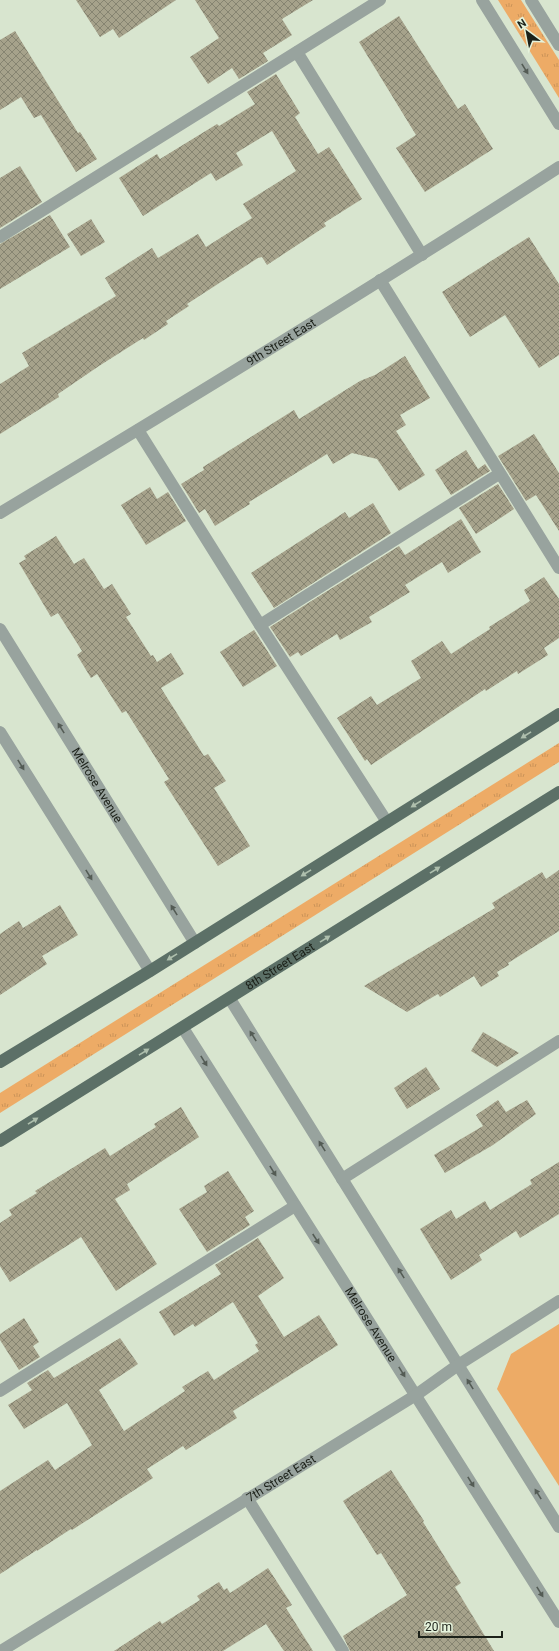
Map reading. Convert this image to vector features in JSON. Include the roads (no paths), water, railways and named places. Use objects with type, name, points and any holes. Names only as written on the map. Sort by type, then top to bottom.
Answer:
[{"type":"main road","points":[[0,1062],[195,943],[559,714]]},
{"type":"main road","name":"8th Street East","points":[[0,1141],[230,999],[559,792]]},
{"type":"street","points":[[0,237],[380,0]]},
{"type":"street","points":[[482,0],[559,124]]},
{"type":"street","points":[[531,0],[559,45]]},
{"type":"street","points":[[297,52],[422,255]]},
{"type":"street","name":"9th Street East","points":[[0,513],[422,255],[559,167]]},
{"type":"street","points":[[380,280],[499,474],[559,568]]},
{"type":"street","points":[[138,430],[260,625],[387,822]]},
{"type":"street","points":[[260,625],[499,474]]},
{"type":"street","name":"Melrose Avenue","points":[[0,629],[195,943]]},
{"type":"street","points":[[0,732],[150,971]]},
{"type":"street","points":[[230,999],[559,1527]]},
{"type":"street","name":"Melrose Avenue","points":[[183,1028],[559,1622]]},
{"type":"street","points":[[342,1179],[559,1041]]},
{"type":"street","points":[[0,1391],[295,1206]]},
{"type":"street","name":"7th Street East","points":[[1,1651],[416,1395],[458,1365],[559,1301]]},
{"type":"street","points":[[247,1498],[343,1651]]}]
